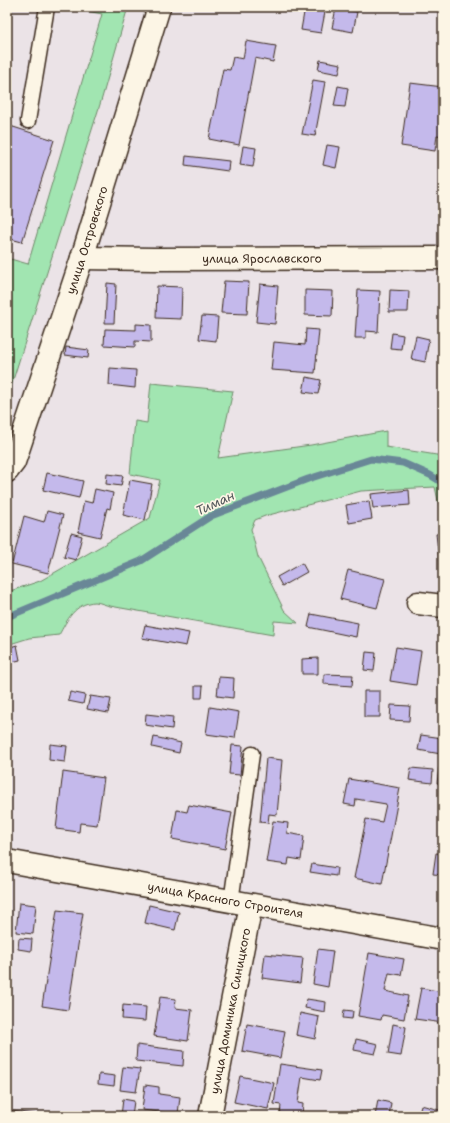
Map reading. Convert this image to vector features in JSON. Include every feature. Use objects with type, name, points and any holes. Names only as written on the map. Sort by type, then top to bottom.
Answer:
[{"type":"street","name":"улица Островского","points":[[7,471],[14,462],[82,258],[159,7]]},
{"type":"street","name":"улица Ярославского","points":[[82,258],[443,258]]},
{"type":"street","points":[[418,603],[443,606]]},
{"type":"street","name":"улица Красного Строителя","points":[[7,862],[443,939]]},
{"type":"street","name":"улица Доминика Синицкого","points":[[210,1116],[241,904]]},
{"type":"lane","points":[[28,121],[47,7]]},
{"type":"lane","name":"улица Доминика Синицкого","points":[[241,904],[252,754]]},
{"type":"green space","points":[[67,7],[128,7],[102,98],[7,399],[7,258],[28,264],[102,14]]},
{"type":"green space","points":[[151,383],[233,391],[218,458],[311,445],[386,431],[386,447],[443,456],[443,523],[435,487],[361,491],[265,516],[255,520],[251,529],[258,557],[284,610],[298,623],[274,621],[273,635],[95,602],[82,605],[72,613],[59,635],[29,638],[7,645],[7,592],[40,581],[150,518],[160,480],[130,474],[135,421],[147,423]]},
{"type":"building","points":[[305,7],[326,7],[321,33],[301,30]]},
{"type":"building","points":[[336,8],[357,12],[353,32],[332,28]]},
{"type":"building","points":[[246,41],[276,46],[273,62],[255,58],[239,145],[209,139],[223,69],[230,70],[233,57],[243,59]]},
{"type":"building","points":[[320,60],[341,64],[339,74],[318,70]]},
{"type":"building","points":[[313,80],[325,82],[315,136],[302,134]]},
{"type":"building","points":[[410,83],[443,87],[441,113],[443,114],[443,136],[437,135],[435,151],[401,146]]},
{"type":"building","points":[[338,86],[348,88],[345,107],[334,106]]},
{"type":"building","points":[[7,125],[54,140],[22,242],[7,238]]},
{"type":"building","points":[[327,145],[340,147],[336,168],[323,165]]},
{"type":"building","points":[[243,146],[256,148],[253,167],[240,165]]},
{"type":"building","points":[[186,156],[229,161],[228,171],[185,165]]},
{"type":"building","points":[[224,281],[249,282],[247,314],[221,313]]},
{"type":"building","points":[[107,283],[116,284],[114,323],[105,323]]},
{"type":"building","points":[[260,284],[278,286],[275,324],[256,322]]},
{"type":"building","points":[[157,286],[182,287],[181,319],[156,318]]},
{"type":"building","points":[[305,290],[333,291],[332,316],[305,315]]},
{"type":"building","points":[[358,290],[380,291],[378,332],[366,331],[366,338],[355,338]]},
{"type":"building","points":[[390,290],[409,291],[408,312],[389,312]]},
{"type":"building","points":[[202,316],[218,317],[216,341],[199,339]]},
{"type":"building","points":[[136,324],[151,325],[151,342],[135,341],[135,347],[104,345],[105,329],[136,330]]},
{"type":"building","points":[[306,329],[319,330],[315,373],[271,370],[274,342],[305,345]]},
{"type":"building","points":[[392,333],[403,335],[401,349],[390,348]]},
{"type":"building","points":[[416,336],[429,339],[425,362],[411,359]]},
{"type":"building","points":[[66,347],[89,350],[88,358],[65,355]]},
{"type":"building","points":[[110,368],[136,370],[135,388],[109,385]]},
{"type":"building","points":[[306,377],[321,380],[318,394],[303,392]]},
{"type":"building","points":[[47,473],[83,481],[79,498],[43,490]]},
{"type":"building","points":[[107,474],[123,476],[121,486],[106,484]]},
{"type":"building","points":[[130,480],[152,484],[145,520],[123,515]]},
{"type":"building","points":[[95,489],[113,493],[110,509],[107,508],[100,537],[78,532],[84,501],[92,503]]},
{"type":"building","points":[[409,490],[410,505],[373,508],[371,494]]},
{"type":"building","points":[[369,501],[372,519],[349,523],[346,505]]},
{"type":"building","points":[[47,511],[63,515],[48,573],[12,564],[24,516],[44,522]]},
{"type":"building","points":[[71,533],[82,536],[76,560],[64,557]]},
{"type":"building","points":[[443,533],[443,584],[442,584],[436,534]]},
{"type":"building","points":[[302,563],[307,572],[282,586],[277,577]]},
{"type":"building","points":[[348,570],[385,579],[377,608],[340,599]]},
{"type":"building","points":[[311,614],[358,623],[356,637],[308,627]]},
{"type":"building","points":[[145,625],[189,633],[186,646],[142,638]]},
{"type":"building","points":[[17,645],[20,660],[7,663],[7,648]]},
{"type":"building","points":[[396,647],[421,651],[416,685],[390,681]]},
{"type":"building","points":[[366,652],[376,653],[374,671],[364,670]]},
{"type":"building","points":[[318,658],[318,674],[302,674],[302,659]]},
{"type":"building","points":[[324,674],[353,675],[352,686],[324,684]]},
{"type":"building","points":[[219,677],[234,678],[233,698],[217,696]]},
{"type":"building","points":[[195,686],[203,686],[202,698],[195,698]]},
{"type":"building","points":[[364,691],[380,691],[380,717],[364,717]]},
{"type":"building","points":[[70,692],[85,695],[83,704],[68,701]]},
{"type":"building","points":[[90,696],[111,699],[108,713],[87,709]]},
{"type":"building","points":[[391,705],[410,706],[409,721],[390,720]]},
{"type":"building","points":[[210,707],[239,712],[235,738],[206,734]]},
{"type":"building","points":[[146,714],[173,717],[172,729],[145,725]]},
{"type":"building","points":[[421,735],[443,738],[441,754],[418,750]]},
{"type":"building","points":[[154,737],[181,743],[179,753],[152,747]]},
{"type":"building","points":[[50,744],[67,746],[65,762],[49,760]]},
{"type":"building","points":[[232,745],[243,746],[240,775],[229,774]]},
{"type":"building","points":[[266,758],[282,760],[277,815],[269,814],[268,823],[260,822]]},
{"type":"building","points":[[411,768],[433,770],[432,783],[409,780]]},
{"type":"building","points":[[439,768],[443,769],[443,784],[437,783]]},
{"type":"building","points":[[63,772],[104,778],[97,825],[80,823],[79,832],[56,829]]},
{"type":"building","points":[[349,779],[400,788],[382,884],[354,878],[366,819],[382,822],[386,804],[356,799],[355,806],[344,804]]},
{"type":"building","points":[[189,805],[232,813],[225,849],[172,839],[177,810],[187,812]]},
{"type":"building","points":[[273,821],[288,823],[287,833],[304,836],[301,860],[289,858],[288,865],[266,862]]},
{"type":"building","points":[[436,853],[443,854],[443,875],[433,874]]},
{"type":"building","points":[[312,864],[337,868],[336,876],[310,872]]},
{"type":"building","points":[[19,903],[36,905],[33,934],[16,932]]},
{"type":"building","points":[[149,905],[179,912],[175,930],[145,923]]},
{"type":"building","points":[[57,910],[83,913],[68,1010],[42,1006]]},
{"type":"building","points":[[19,938],[32,939],[31,951],[18,949]]},
{"type":"building","points":[[318,949],[333,951],[328,987],[313,984]]},
{"type":"building","points":[[369,953],[404,959],[401,975],[389,973],[385,991],[408,996],[404,1019],[382,1015],[381,1020],[358,1016]]},
{"type":"building","points":[[265,954],[303,958],[300,983],[262,978]]},
{"type":"building","points":[[421,988],[443,992],[443,1023],[415,1019]]},
{"type":"building","points":[[160,997],[176,999],[175,1008],[192,1010],[188,1041],[154,1036]]},
{"type":"building","points":[[307,999],[326,1002],[325,1012],[305,1008]]},
{"type":"building","points":[[123,1005],[146,1007],[145,1021],[122,1019]]},
{"type":"building","points":[[344,1010],[353,1011],[352,1019],[343,1018]]},
{"type":"building","points":[[300,1013],[319,1017],[315,1039],[296,1035]]},
{"type":"building","points":[[247,1024],[285,1031],[280,1058],[242,1051]]},
{"type":"building","points":[[393,1024],[406,1027],[401,1056],[388,1054]]},
{"type":"building","points":[[356,1039],[378,1044],[375,1054],[354,1050]]},
{"type":"building","points":[[137,1045],[184,1051],[183,1066],[136,1061]]},
{"type":"building","points":[[280,1064],[322,1070],[320,1080],[302,1077],[298,1103],[303,1104],[302,1116],[280,1115],[281,1105],[274,1104]]},
{"type":"building","points":[[123,1067],[140,1069],[136,1092],[120,1090]]},
{"type":"building","points":[[99,1074],[115,1076],[114,1086],[98,1084]]},
{"type":"building","points":[[240,1076],[274,1083],[268,1109],[234,1102]]},
{"type":"building","points":[[145,1085],[159,1087],[159,1094],[180,1097],[178,1114],[142,1110]]},
{"type":"building","points":[[123,1099],[134,1101],[132,1116],[121,1116]]},
{"type":"building","points":[[378,1100],[391,1103],[389,1116],[375,1116]]},
{"type":"building","points":[[421,1105],[443,1111],[443,1116],[418,1116]]},
{"type":"building","points":[[12,1111],[35,1114],[35,1116],[11,1116]]},
{"type":"waterway","name":"Тиман","points":[[7,617],[141,561],[211,516],[308,479],[371,459],[403,463],[430,475],[443,483]]}]
